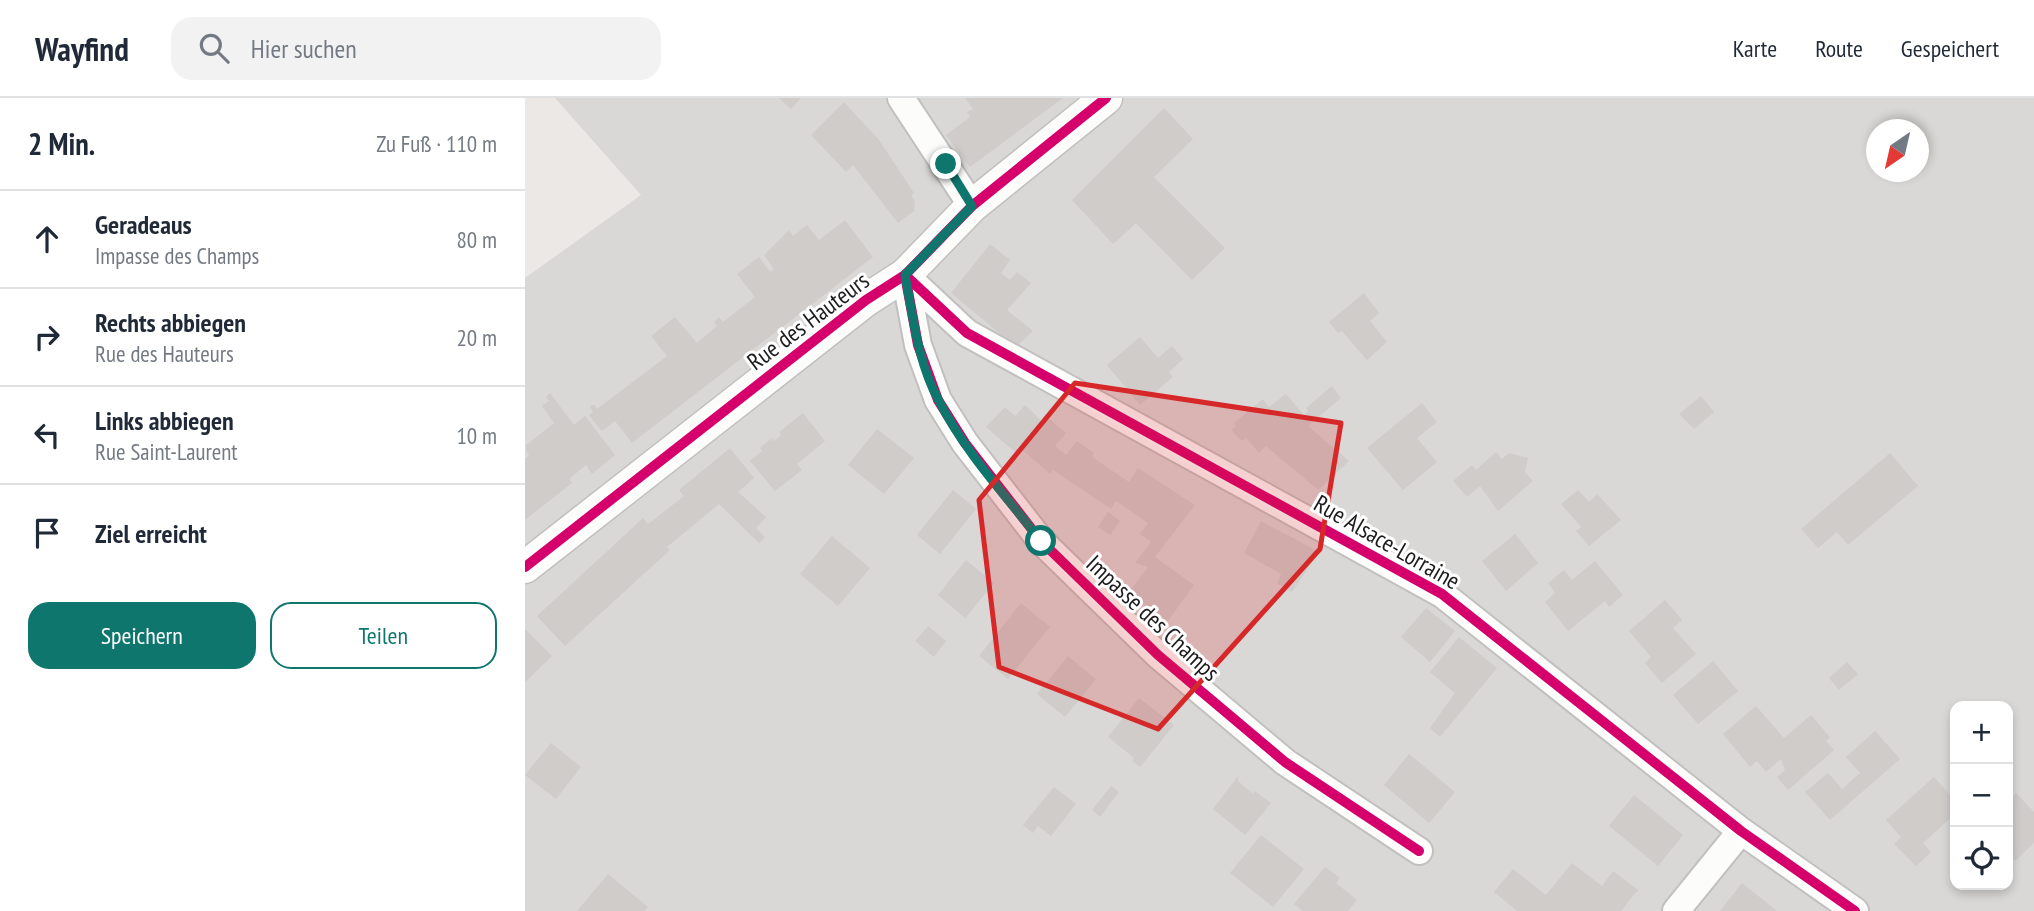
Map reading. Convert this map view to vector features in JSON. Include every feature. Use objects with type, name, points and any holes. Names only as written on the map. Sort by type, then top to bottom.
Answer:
[{"type":"street","points":[[901,98],[972,206]]},
{"type":"street","name":"Rue des Hauteurs","points":[[525,567],[866,300],[905,275],[972,206],[1106,98]]},
{"type":"street","name":"Rue Alsace-Lorraine","points":[[905,275],[967,333],[1442,594],[1741,831],[1856,911]]},
{"type":"street","name":"Impasse des Champs","points":[[905,275],[918,345],[938,400],[965,443],[1041,541],[1158,655],[1275,753],[1419,850]]},
{"type":"street","points":[[1677,911],[1741,831]]},
{"type":"highlighted area","points":[[1075,383],[1341,423],[1320,549],[1158,729],[999,667],[979,500]]},
{"type":"shaded area","points":[[555,98],[2034,98],[2034,911],[525,911],[525,278],[641,195]]},
{"type":"building","points":[[779,98],[801,98],[791,109]]},
{"type":"building","points":[[965,98],[1063,98],[970,167],[946,135],[970,117],[967,112],[973,109]]},
{"type":"building","points":[[844,102],[879,140],[914,193],[911,195],[915,201],[914,211],[898,223],[853,165],[846,172],[811,135]]},
{"type":"building","points":[[1164,108],[1193,139],[1154,177],[1225,248],[1192,280],[1136,223],[1113,244],[1072,200]]},
{"type":"building","points":[[845,220],[873,257],[632,443],[615,421],[602,431],[599,428],[589,415],[593,412],[590,407],[594,404],[597,409],[667,356],[651,336],[675,317],[697,343],[717,326],[714,322],[719,317],[723,322],[755,297],[737,274],[759,257],[770,272],[774,269],[764,255],[789,230],[793,236],[807,225],[819,240]]},
{"type":"building","points":[[990,244],[1010,260],[1001,273],[1010,280],[1017,272],[1031,283],[1007,310],[1033,331],[1016,347],[951,293]]},
{"type":"building","points":[[1364,293],[1379,313],[1370,321],[1387,342],[1367,360],[1342,331],[1338,333],[1329,322]]},
{"type":"building","points":[[1140,337],[1158,358],[1172,346],[1183,359],[1169,372],[1173,377],[1140,405],[1107,365]]},
{"type":"building","points":[[1332,386],[1341,398],[1308,426],[1349,461],[1318,490],[1266,446],[1259,453],[1246,438],[1242,441],[1231,430],[1236,426],[1234,423],[1263,399],[1269,407],[1286,394],[1304,415],[1308,411],[1306,408]]},
{"type":"building","points":[[550,393],[574,425],[585,416],[615,455],[592,474],[586,465],[569,479],[572,483],[525,520],[525,459],[529,456],[525,446],[554,423],[542,406],[549,401],[546,397]]},
{"type":"building","points":[[1701,396],[1714,412],[1694,429],[1679,414]]},
{"type":"building","points":[[1422,403],[1437,422],[1417,438],[1437,462],[1403,490],[1367,448]]},
{"type":"building","points":[[1025,405],[1043,422],[1047,417],[1066,433],[1055,446],[1066,455],[1077,441],[1094,453],[1092,457],[1129,482],[1138,468],[1195,505],[1155,557],[1194,585],[1168,621],[1129,592],[1148,567],[1135,563],[1151,542],[1140,534],[1148,523],[1116,501],[1111,509],[1053,470],[1050,474],[1020,448],[1016,453],[986,427],[1005,407],[1015,416]]},
{"type":"building","points":[[803,413],[825,441],[797,464],[802,470],[775,491],[750,461],[762,451],[760,448],[772,438],[774,441],[781,435],[779,432]]},
{"type":"building","points":[[877,429],[914,458],[884,494],[848,465]]},
{"type":"building","points":[[730,448],[754,478],[738,492],[766,517],[756,528],[765,537],[759,543],[719,504],[667,547],[670,550],[565,646],[537,616],[643,518],[648,524],[684,496],[679,490]]},
{"type":"building","points":[[1496,452],[1502,459],[1509,453],[1528,458],[1525,472],[1533,481],[1498,511],[1480,486],[1467,497],[1453,481],[1472,465],[1476,470]]},
{"type":"building","points":[[1890,453],[1918,486],[1848,545],[1837,532],[1818,548],[1801,529]]},
{"type":"building","points":[[953,490],[976,509],[940,554],[917,535]]},
{"type":"building","points":[[1578,490],[1589,502],[1597,494],[1621,520],[1589,546],[1576,531],[1581,527],[1561,504]]},
{"type":"building","points":[[1108,512],[1120,521],[1110,535],[1098,527]]},
{"type":"building","points":[[1261,521],[1319,552],[1292,592],[1277,583],[1281,574],[1244,553]]},
{"type":"building","points":[[1515,534],[1538,563],[1506,591],[1482,561]]},
{"type":"building","points":[[832,536],[870,568],[838,606],[800,574]]},
{"type":"building","points":[[966,560],[994,583],[965,618],[938,595]]},
{"type":"building","points":[[1595,561],[1623,595],[1609,607],[1605,601],[1568,631],[1545,602],[1555,593],[1548,583],[1564,570],[1572,580]]},
{"type":"building","points":[[1665,600],[1682,620],[1673,628],[1696,654],[1662,683],[1645,663],[1651,657],[1629,631]]},
{"type":"building","points":[[1021,603],[1050,627],[1008,679],[979,656]]},
{"type":"building","points":[[1426,608],[1455,631],[1430,662],[1401,637]]},
{"type":"building","points":[[928,626],[946,641],[934,657],[915,641]]},
{"type":"building","points":[[525,629],[552,656],[525,682]]},
{"type":"building","points":[[1459,637],[1497,668],[1440,737],[1430,728],[1455,693],[1430,672]]},
{"type":"building","points":[[1068,656],[1096,679],[1065,717],[1037,694]]},
{"type":"building","points":[[1713,661],[1738,691],[1698,724],[1673,695]]},
{"type":"building","points":[[1847,662],[1858,674],[1839,690],[1829,678]]},
{"type":"building","points":[[1139,698],[1174,725],[1140,767],[1132,761],[1134,758],[1108,737]]},
{"type":"building","points":[[1756,706],[1784,738],[1811,715],[1830,737],[1826,741],[1834,750],[1788,790],[1777,777],[1785,770],[1781,759],[1766,772],[1757,761],[1750,767],[1723,734]]},
{"type":"building","points":[[1875,731],[1900,759],[1830,820],[1805,792],[1828,773],[1842,789],[1860,773],[1846,757]]},
{"type":"building","points":[[551,743],[581,767],[556,799],[525,775]]},
{"type":"building","points":[[1409,754],[1455,792],[1429,823],[1384,785]]},
{"type":"building","points":[[1238,776],[1238,781],[1253,794],[1255,791],[1271,803],[1245,835],[1213,809]]},
{"type":"building","points":[[1934,777],[1950,795],[1950,819],[1923,843],[1931,852],[1916,866],[1894,844],[1901,837],[1886,820]]},
{"type":"building","points":[[1111,786],[1119,792],[1100,817],[1092,810]]},
{"type":"building","points":[[1054,787],[1076,804],[1051,836],[1038,826],[1033,833],[1023,825]]},
{"type":"building","points":[[2016,793],[2034,812],[2034,843],[2015,861],[2013,859],[2013,796]]},
{"type":"building","points":[[1634,795],[1683,835],[1658,866],[1609,826]]},
{"type":"building","points":[[1261,835],[1304,869],[1273,907],[1230,873]]},
{"type":"building","points":[[1572,863],[1602,886],[1613,871],[1638,890],[1621,911],[1517,911],[1494,892],[1513,869],[1546,895]]},
{"type":"building","points":[[1325,867],[1340,878],[1336,883],[1357,900],[1348,911],[1303,911],[1294,904]]},
{"type":"building","points":[[608,874],[648,907],[645,911],[577,911]]},
{"type":"building","points":[[1742,883],[1777,911],[1720,911]]},
{"type":"cycle path","points":[[525,567],[866,300],[905,275],[972,206],[1106,98]]},
{"type":"cycle path","points":[[905,275],[967,333],[1442,594],[1741,831],[1855,911]]},
{"type":"cycle path","points":[[905,275],[918,345],[938,400],[965,443],[1041,541],[1158,655],[1285,762],[1419,851]]},
{"type":"route","points":[[946,164],[972,206],[905,275],[918,345],[938,400],[965,443],[1041,541]]}]
